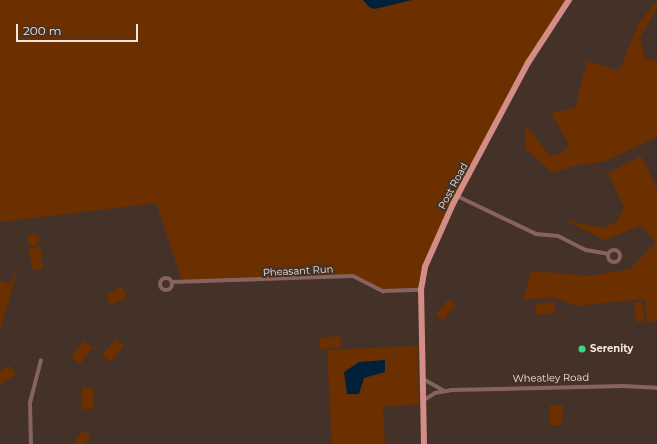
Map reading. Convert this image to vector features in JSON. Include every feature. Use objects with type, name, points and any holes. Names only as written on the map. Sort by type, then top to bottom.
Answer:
[{"type":"main road","name":"Post Road","points":[[424,400],[421,290],[432,247],[457,196],[528,63],[569,0]]},
{"type":"main road","points":[[424,400],[424,444]]},
{"type":"street","points":[[457,196],[536,234],[558,236],[586,250],[608,254]]},
{"type":"street","name":"Pheasant Run","points":[[172,282],[352,276],[383,291],[421,290]]},
{"type":"street","points":[[31,444],[30,403],[41,360]]},
{"type":"street","name":"Wheatley Road","points":[[423,379],[436,388],[445,390],[623,386],[657,388]]},
{"type":"street","name":"Wheatley Road","points":[[424,400],[434,393],[445,390]]},
{"type":"shaded area","points":[[0,0],[569,0],[538,47],[432,247],[421,290],[383,291],[353,276],[248,282],[182,281],[156,203],[0,222]]},
{"type":"shaded area","points":[[657,1],[657,8],[640,38],[645,59],[657,61],[657,137],[603,162],[581,164],[553,173],[526,149],[525,124],[549,155],[558,155],[564,150],[569,144],[551,113],[575,108],[587,61],[619,71],[639,23]]},
{"type":"shaded area","points":[[641,156],[657,189],[657,321],[647,324],[645,299],[575,306],[554,297],[523,300],[531,271],[589,276],[630,269],[656,243],[641,225],[605,240],[565,220],[602,228],[617,222],[624,207],[608,173]]},
{"type":"shaded area","points":[[31,234],[35,234],[39,240],[35,246],[31,246],[27,242],[27,238]]},
{"type":"shaded area","points":[[40,246],[43,269],[32,270],[29,248]]},
{"type":"shaded area","points":[[18,267],[0,329],[0,280],[10,284]]},
{"type":"shaded area","points":[[122,287],[127,298],[110,305],[106,295]]},
{"type":"shaded area","points":[[448,299],[456,305],[443,320],[436,315]]},
{"type":"shaded area","points":[[553,301],[556,313],[536,315],[535,305]]},
{"type":"shaded area","points":[[642,301],[644,321],[636,322],[634,303]]},
{"type":"shaded area","points":[[340,336],[341,347],[320,349],[319,338]]},
{"type":"shaded area","points":[[116,339],[124,346],[110,362],[102,354]]},
{"type":"shaded area","points":[[84,341],[93,348],[80,364],[71,357]]},
{"type":"shaded area","points":[[417,346],[419,404],[383,407],[385,444],[332,444],[327,350]]},
{"type":"shaded area","points":[[9,365],[16,374],[0,385],[0,371]]},
{"type":"shaded area","points":[[82,387],[93,387],[93,409],[82,409]]},
{"type":"shaded area","points":[[550,405],[563,405],[562,425],[550,425]]},
{"type":"shaded area","points":[[83,430],[91,437],[85,444],[73,444]]},
{"type":"water","points":[[363,0],[412,0],[375,9],[369,7]]},
{"type":"water","points":[[385,360],[385,372],[364,378],[359,394],[347,394],[344,372],[359,362]]},
{"type":"place","name":"Serenity","points":[[582,349]]}]
